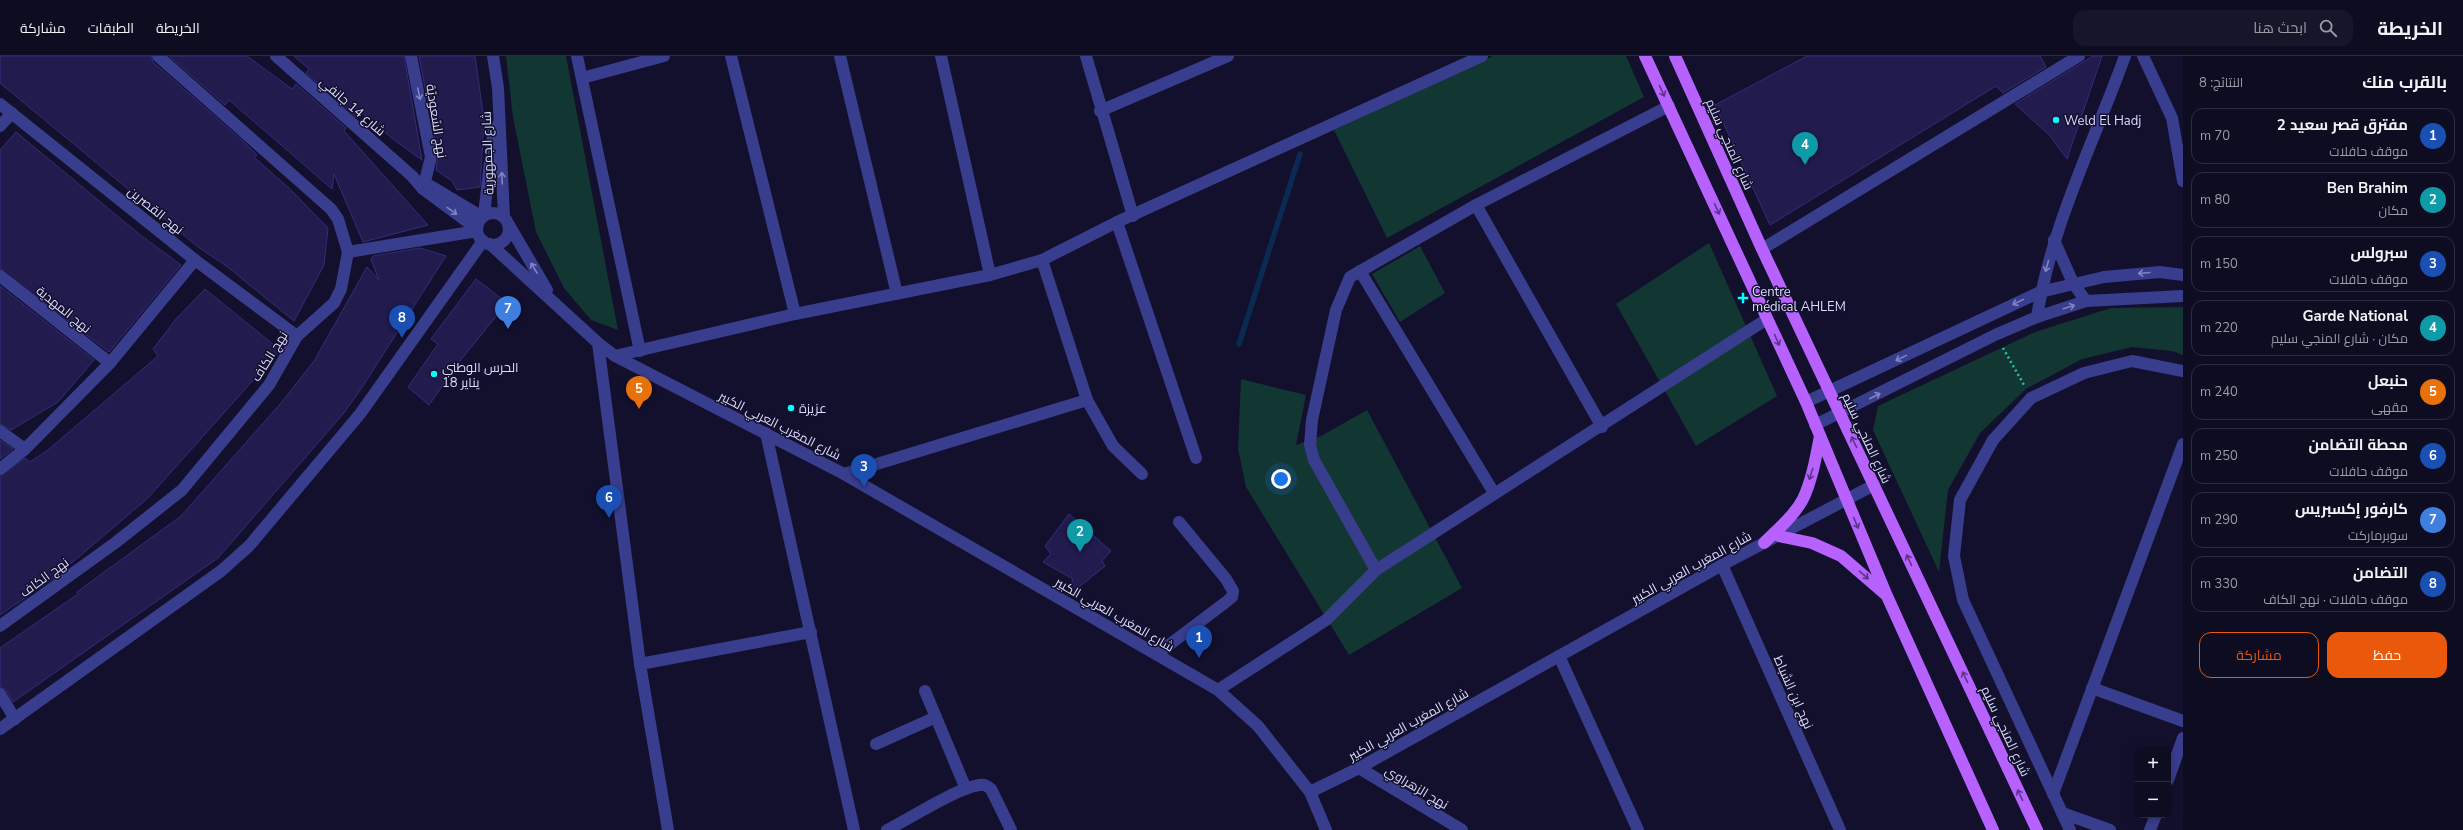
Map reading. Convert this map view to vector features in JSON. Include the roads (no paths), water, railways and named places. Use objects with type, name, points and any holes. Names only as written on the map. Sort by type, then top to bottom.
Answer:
[{"type":"main road","points":[[1645,56],[1806,402],[1887,596],[1993,830]]},
{"type":"main road","name":"شارع المنجي سليم","points":[[1675,56],[1762,249],[2037,830]]},
{"type":"main road","points":[[1764,543],[1785,523],[1803,499],[1813,468],[1817,431]]},
{"type":"main road","points":[[1779,536],[1812,543],[1841,556],[1887,596]]},
{"type":"street","name":"نهج الكاف","points":[[0,626],[115,543],[182,490],[269,385],[297,336],[338,297],[348,252],[338,218],[331,209],[158,56]]},
{"type":"street","name":"شارع 14 جانفي","points":[[276,56],[425,186]]},
{"type":"street","name":"نهج السّعوديّة","points":[[411,56],[431,157],[425,186]]},
{"type":"street","name":"شارع الجمهورية","points":[[493,56],[498,88],[506,221]]},
{"type":"street","points":[[577,56],[640,351]]},
{"type":"street","points":[[582,78],[664,56]]},
{"type":"street","points":[[731,56],[795,314]]},
{"type":"street","points":[[840,56],[897,294]]},
{"type":"street","points":[[941,56],[990,275]]},
{"type":"street","points":[[1086,56],[1100,111],[1133,216]]},
{"type":"street","points":[[1100,111],[1228,56]]},
{"type":"street","points":[[616,356],[795,314],[990,275],[1042,260],[1117,222],[1482,56]]},
{"type":"street","points":[[1762,249],[2079,56]]},
{"type":"street","points":[[2036,317],[2040,292],[2054,240],[2125,56]]},
{"type":"street","points":[[2143,56],[2172,118],[2183,181]]},
{"type":"street","name":"شارع الجمهورية","points":[[482,230],[498,88]]},
{"type":"street","name":"نهج القصرين","points":[[0,104],[195,260],[297,336]]},
{"type":"street","points":[[1376,570],[1314,460],[1310,445],[1312,420],[1336,310],[1350,277],[1476,205],[1669,106]]},
{"type":"street","points":[[0,126],[12,113]]},
{"type":"street","name":"شارع المغرب العربي الكبير","points":[[425,186],[482,230],[554,302],[598,343],[616,356],[844,474],[1218,690],[1258,726],[1310,792],[1359,768],[1722,565],[1874,485]]},
{"type":"street","points":[[1476,205],[1602,427]]},
{"type":"street","points":[[0,729],[221,571],[249,546],[360,414],[482,230],[494,213],[506,221],[504,240],[482,230],[348,252]]},
{"type":"street","name":"شارع المغرب العربي الكبير","points":[[506,221],[554,302]]},
{"type":"street","points":[[1117,222],[1196,458]]},
{"type":"street","points":[[2054,240],[2073,283],[2086,301]]},
{"type":"street","points":[[0,469],[24,449],[110,363],[195,260]]},
{"type":"street","points":[[1042,260],[1087,400],[1113,446],[1142,474]]},
{"type":"street","points":[[1360,271],[1494,493]]},
{"type":"street","points":[[1806,402],[2040,292],[2073,283],[2104,277],[2153,273],[2183,275]]},
{"type":"street","name":"نهج المهدية","points":[[0,276],[110,363]]},
{"type":"street","points":[[1817,431],[1840,414],[1995,335],[2036,317],[2086,301],[2183,296]]},
{"type":"street","points":[[1218,690],[1326,620],[1376,570],[1494,493],[1602,427],[1768,319]]},
{"type":"street","points":[[598,343],[640,664],[668,830]]},
{"type":"street","points":[[2070,830],[1963,600],[1954,556],[1960,500],[1993,440],[2031,398],[2084,373],[2132,361],[2183,371]]},
{"type":"street","points":[[844,474],[1087,400]]},
{"type":"street","points":[[0,431],[24,449]]},
{"type":"street","points":[[766,433],[854,830]]},
{"type":"street","points":[[2053,794],[2183,444]]},
{"type":"street","points":[[1157,654],[1232,597],[1233,591],[1226,579],[1179,522]]},
{"type":"street","name":"نهج ابن الشباط","points":[[1722,565],[1840,830]]},
{"type":"street","points":[[640,664],[811,632]]},
{"type":"street","points":[[1559,656],[1638,830]]},
{"type":"street","points":[[2092,688],[2183,721]]},
{"type":"street","points":[[924,691],[966,789]]},
{"type":"street","points":[[0,694],[16,719]]},
{"type":"street","points":[[876,744],[936,717]]},
{"type":"street","points":[[2171,773],[2181,751],[2183,738]]},
{"type":"street","name":"نهج الزهراوي","points":[[1359,768],[1462,830]]},
{"type":"street","points":[[887,830],[966,789],[980,785],[986,785],[991,789],[1011,830]]},
{"type":"street","points":[[1310,792],[1326,830]]},
{"type":"street","points":[[2062,813],[2110,830]]},
{"type":"street","points":[[2150,830],[2155,818]]},
{"type":"waterway","points":[[1239,344],[1300,154]]},
{"type":"place","name":"Weld El Hadj","points":[[2056,120]]},
{"type":"place","name":"Garde National","points":[[1805,165]]},
{"type":"place","name":"Centre médical AHLEM","points":[[1743,298]]},
{"type":"place","name":"كارفور إكسبريس","points":[[508,329]]},
{"type":"place","name":"التضامن","points":[[402,338]]},
{"type":"place","name":"الحرس الوطني 18 يناير","points":[[434,374]]},
{"type":"place","name":"عزيزة","points":[[791,408]]},
{"type":"place","name":"حنبعل","points":[[639,409]]},
{"type":"place","name":"سبرولس","points":[[864,487]]},
{"type":"place","name":"محطة التضامن","points":[[609,518]]},
{"type":"place","name":"Ben Brahim","points":[[1080,552]]},
{"type":"place","name":"مفترق قصر سعيد 2","points":[[1199,658]]}]
